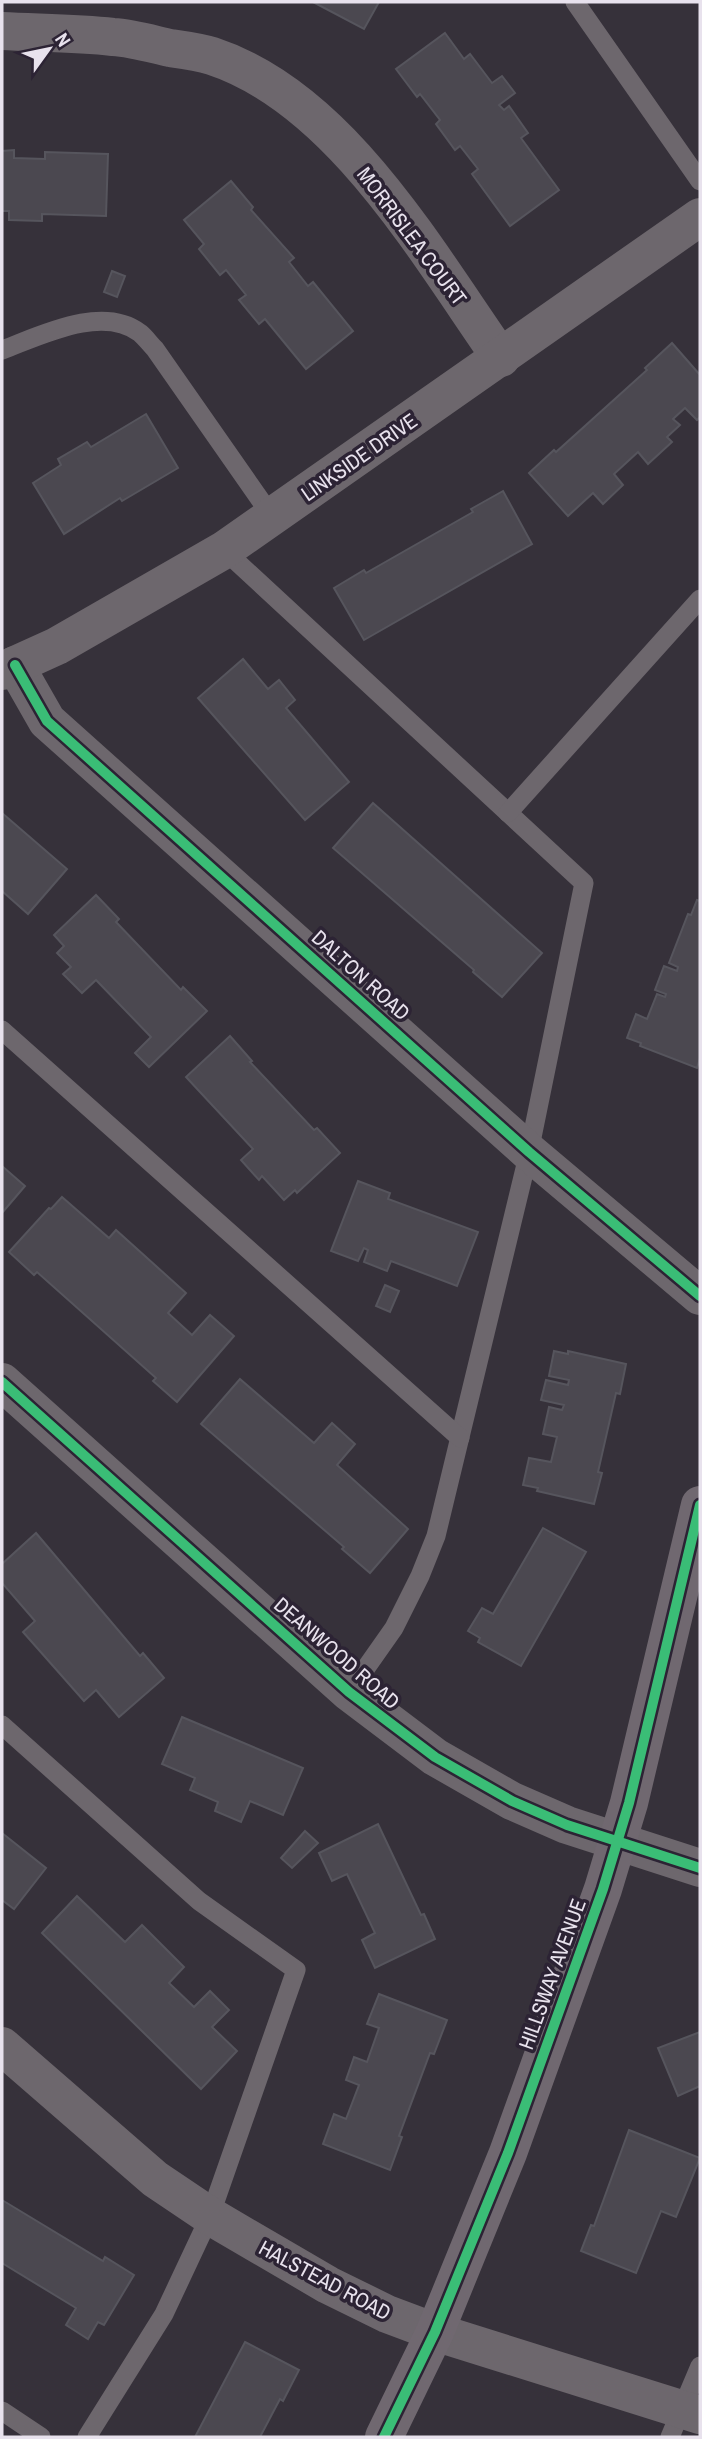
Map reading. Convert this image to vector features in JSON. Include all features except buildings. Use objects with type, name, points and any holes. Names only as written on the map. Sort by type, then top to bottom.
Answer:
[{"type":"street","name":"MORRISLEA COURT","points":[[2,31],[115,37],[210,56],[249,71],[283,92],[311,114],[391,201],[500,358]]},
{"type":"street","name":"LINKSIDE DRIVE","points":[[9,668],[102,622],[224,550],[700,217]]},
{"type":"street","name":"DALTON ROAD","points":[[9,668],[47,720],[529,1152],[700,1296]]},
{"type":"street","name":"DEANWOOD ROAD","points":[[2,1382],[349,1692],[435,1757],[478,1784],[567,1825],[700,1868]]},
{"type":"street","name":"HILLSWAY AVENUE","points":[[384,2437],[435,2332],[508,2153],[618,1842],[700,1505]]},
{"type":"street","name":"HALSTEAD ROAD","points":[[2,2046],[145,2170],[210,2217],[328,2285],[387,2314],[684,2421]]},
{"type":"lane","points":[[575,2],[700,181]]},
{"type":"lane","points":[[2,350],[60,328],[93,320],[120,323],[139,332],[155,349],[273,518]]},
{"type":"lane","points":[[224,550],[584,883],[529,1152],[436,1536],[394,1628],[349,1692]]},
{"type":"lane","points":[[508,813],[700,599]]},
{"type":"lane","points":[[2,1030],[460,1438]]},
{"type":"lane","points":[[2,1725],[199,1901],[296,1970],[210,2217],[164,2314],[87,2437]]},
{"type":"lane","points":[[684,2421],[700,2366]]},
{"type":"lane","points":[[2,2412],[41,2437]]},
{"type":"cycle path","points":[[15,665],[47,721],[529,1152],[700,1296]]},
{"type":"cycle path","points":[[2,1382],[349,1692],[435,1757],[512,1801],[567,1825],[700,1868]]},
{"type":"cycle path","points":[[384,2437],[435,2332],[508,2153],[603,1889],[629,1803],[700,1505]]}]
